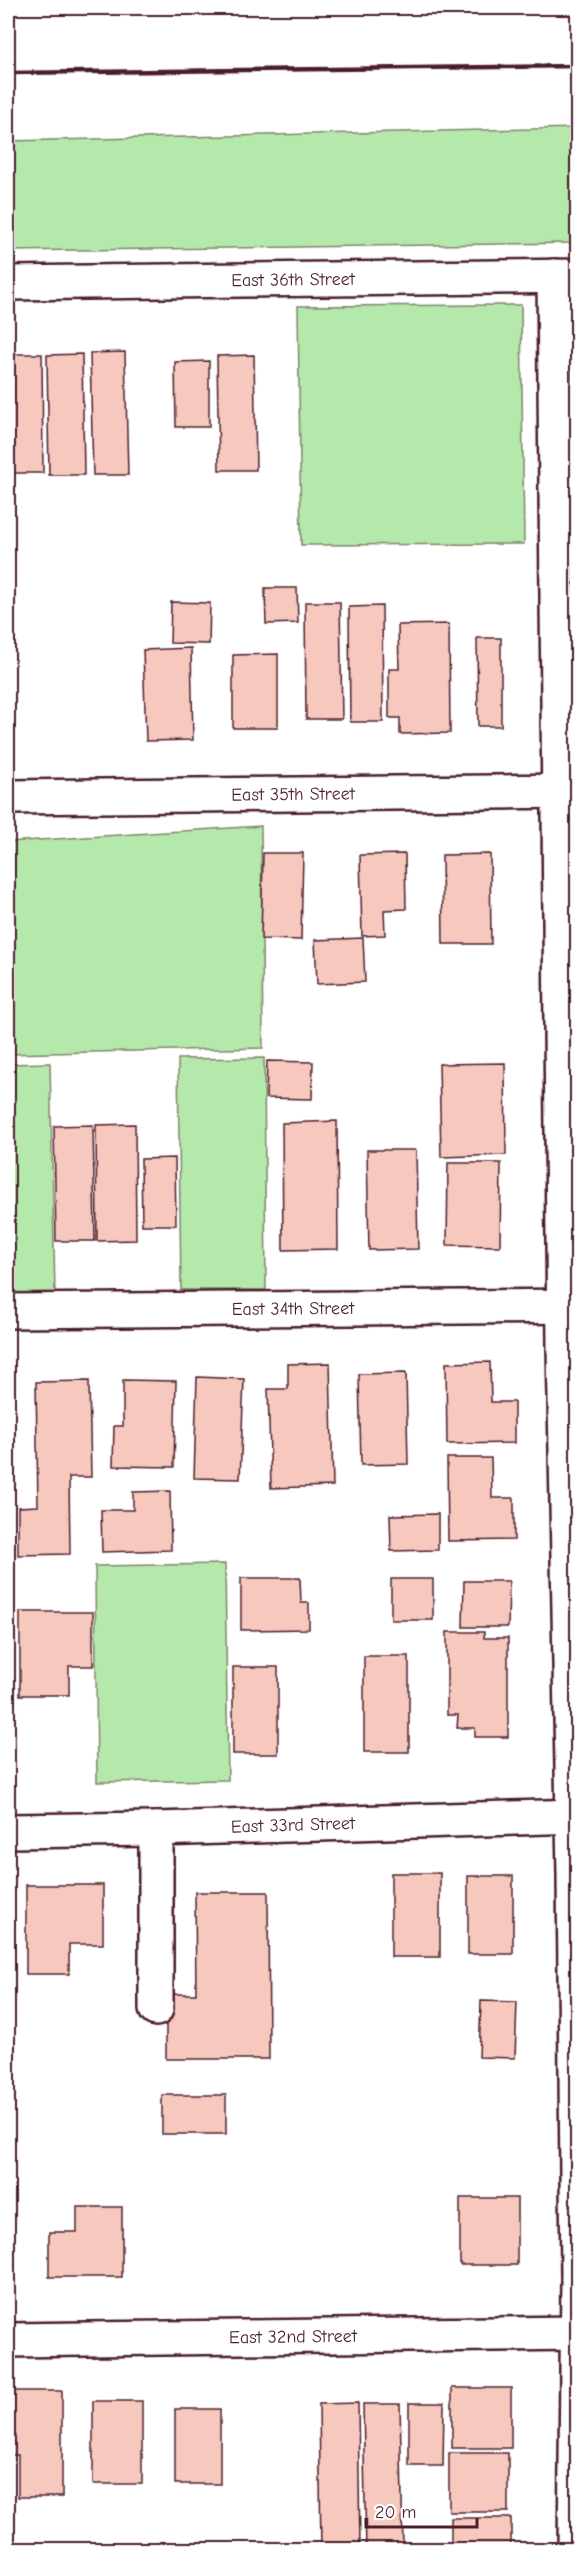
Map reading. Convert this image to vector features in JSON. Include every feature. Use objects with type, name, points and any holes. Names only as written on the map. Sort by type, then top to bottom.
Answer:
[{"type":"street","name":"East 36th Street","points":[[8,283],[566,276]]},
{"type":"street","points":[[566,276],[578,2278],[575,2550]]},
{"type":"street","name":"East 35th Street","points":[[8,796],[568,791]]},
{"type":"street","name":"East 34th Street","points":[[8,1311],[571,1307]]},
{"type":"street","name":"East 33rd Street","points":[[8,1831],[156,1829],[575,1816]]},
{"type":"street","points":[[156,1829],[156,2009]]},
{"type":"street","name":"East 32nd Street","points":[[8,2340],[577,2332]]},
{"type":"green space","points":[[577,128],[577,243],[8,251],[8,141]]},
{"type":"green space","points":[[521,305],[524,544],[301,545],[298,306]]},
{"type":"green space","points":[[261,826],[263,1048],[8,1054],[8,842]]},
{"type":"green space","points":[[264,1058],[266,1290],[181,1290],[178,1059]]},
{"type":"green space","points":[[50,1063],[55,1294],[13,1295],[8,1064]]},
{"type":"green space","points":[[225,1564],[228,1780],[97,1782],[95,1566]]},
{"type":"building","points":[[125,352],[128,475],[93,475],[90,353]]},
{"type":"building","points":[[8,354],[42,354],[43,473],[8,473]]},
{"type":"building","points":[[82,354],[84,475],[49,475],[47,355]]},
{"type":"building","points":[[254,355],[256,470],[219,470],[217,356]]},
{"type":"building","points":[[209,361],[209,427],[176,427],[175,362]]},
{"type":"building","points":[[265,588],[297,588],[298,623],[266,624]]},
{"type":"building","points":[[171,602],[210,603],[209,644],[170,643]]},
{"type":"building","points":[[305,602],[340,602],[342,719],[306,719]]},
{"type":"building","points":[[382,606],[383,722],[350,722],[349,607]]},
{"type":"building","points":[[449,624],[450,733],[400,734],[400,718],[389,718],[389,669],[399,669],[398,625]]},
{"type":"building","points":[[477,638],[501,638],[501,726],[478,726]]},
{"type":"building","points":[[191,648],[193,740],[146,741],[143,650]]},
{"type":"building","points":[[278,654],[278,728],[233,728],[233,655]]},
{"type":"building","points":[[263,853],[303,853],[301,940],[261,939]]},
{"type":"building","points":[[405,854],[406,909],[384,910],[385,935],[362,936],[360,855]]},
{"type":"building","points":[[490,854],[491,944],[443,944],[442,855]]},
{"type":"building","points":[[363,938],[365,982],[317,984],[315,940]]},
{"type":"building","points":[[267,1061],[313,1062],[312,1099],[266,1098]]},
{"type":"building","points":[[505,1063],[506,1155],[441,1157],[439,1064]]},
{"type":"building","points":[[337,1121],[338,1249],[283,1250],[282,1123]]},
{"type":"building","points":[[135,1124],[136,1240],[97,1241],[96,1125]]},
{"type":"building","points":[[93,1125],[95,1241],[56,1241],[54,1126]]},
{"type":"building","points":[[367,1150],[416,1150],[418,1249],[369,1250]]},
{"type":"building","points":[[175,1158],[176,1225],[142,1225],[141,1159]]},
{"type":"building","points":[[448,1163],[501,1163],[500,1246],[447,1245]]},
{"type":"building","points":[[490,1362],[491,1402],[514,1402],[514,1443],[447,1444],[446,1363]]},
{"type":"building","points":[[330,1363],[333,1486],[271,1488],[268,1389],[288,1389],[288,1364]]},
{"type":"building","points":[[406,1373],[408,1464],[361,1465],[359,1374]]},
{"type":"building","points":[[197,1377],[244,1379],[240,1479],[194,1478]]},
{"type":"building","points":[[123,1380],[176,1381],[174,1467],[113,1466],[114,1426],[123,1426]]},
{"type":"building","points":[[89,1381],[91,1477],[69,1477],[70,1554],[18,1555],[18,1507],[38,1506],[36,1382]]},
{"type":"building","points":[[447,1458],[491,1458],[492,1498],[514,1498],[514,1540],[448,1541]]},
{"type":"building","points":[[170,1491],[171,1550],[102,1552],[101,1510],[133,1510],[133,1492]]},
{"type":"building","points":[[438,1514],[438,1550],[391,1551],[390,1515]]},
{"type":"building","points":[[241,1578],[300,1578],[301,1603],[309,1603],[309,1629],[241,1630]]},
{"type":"building","points":[[391,1579],[433,1579],[433,1620],[391,1620]]},
{"type":"building","points":[[464,1581],[509,1581],[508,1627],[463,1627]]},
{"type":"building","points":[[20,1612],[93,1612],[93,1666],[69,1666],[69,1695],[20,1695]]},
{"type":"building","points":[[447,1632],[484,1632],[484,1638],[508,1638],[508,1737],[475,1737],[475,1728],[457,1728],[458,1715],[447,1715]]},
{"type":"building","points":[[364,1656],[409,1656],[409,1752],[364,1752]]},
{"type":"building","points":[[233,1667],[278,1667],[278,1754],[233,1754]]},
{"type":"building","points":[[8,1683],[12,1683],[12,1755],[8,1755]]},
{"type":"building","points":[[391,1873],[440,1873],[440,1957],[391,1957]]},
{"type":"building","points":[[468,1876],[513,1876],[513,1954],[468,1954]]},
{"type":"building","points":[[26,1885],[103,1885],[103,1944],[69,1944],[69,1974],[26,1974]]},
{"type":"building","points":[[195,1892],[268,1892],[269,2059],[166,2059],[166,1994],[196,1994]]},
{"type":"building","points":[[8,1898],[10,1898],[10,1958],[8,1958]]},
{"type":"building","points":[[481,2001],[517,2002],[515,2058],[479,2057]]},
{"type":"building","points":[[162,2095],[226,2095],[226,2134],[162,2134]]},
{"type":"building","points":[[460,2198],[517,2198],[517,2265],[460,2265]]},
{"type":"building","points":[[77,2207],[122,2207],[122,2277],[49,2277],[49,2232],[77,2232]]},
{"type":"building","points":[[452,2388],[511,2388],[511,2448],[452,2448]]},
{"type":"building","points":[[13,2391],[62,2391],[62,2497],[18,2497],[18,2455],[8,2455],[8,2412],[13,2412]]},
{"type":"building","points":[[93,2401],[142,2401],[142,2484],[93,2484]]},
{"type":"building","points":[[358,2403],[360,2549],[321,2549],[319,2404]]},
{"type":"building","points":[[409,2403],[444,2403],[443,2466],[409,2466]]},
{"type":"building","points":[[363,2404],[400,2404],[403,2549],[366,2550]]},
{"type":"building","points":[[175,2409],[220,2409],[220,2484],[175,2484]]},
{"type":"building","points":[[449,2453],[508,2453],[508,2512],[449,2512]]},
{"type":"building","points":[[451,2518],[511,2518],[511,2550],[451,2550]]},
{"type":"railway","points":[[8,73],[578,66]]}]
